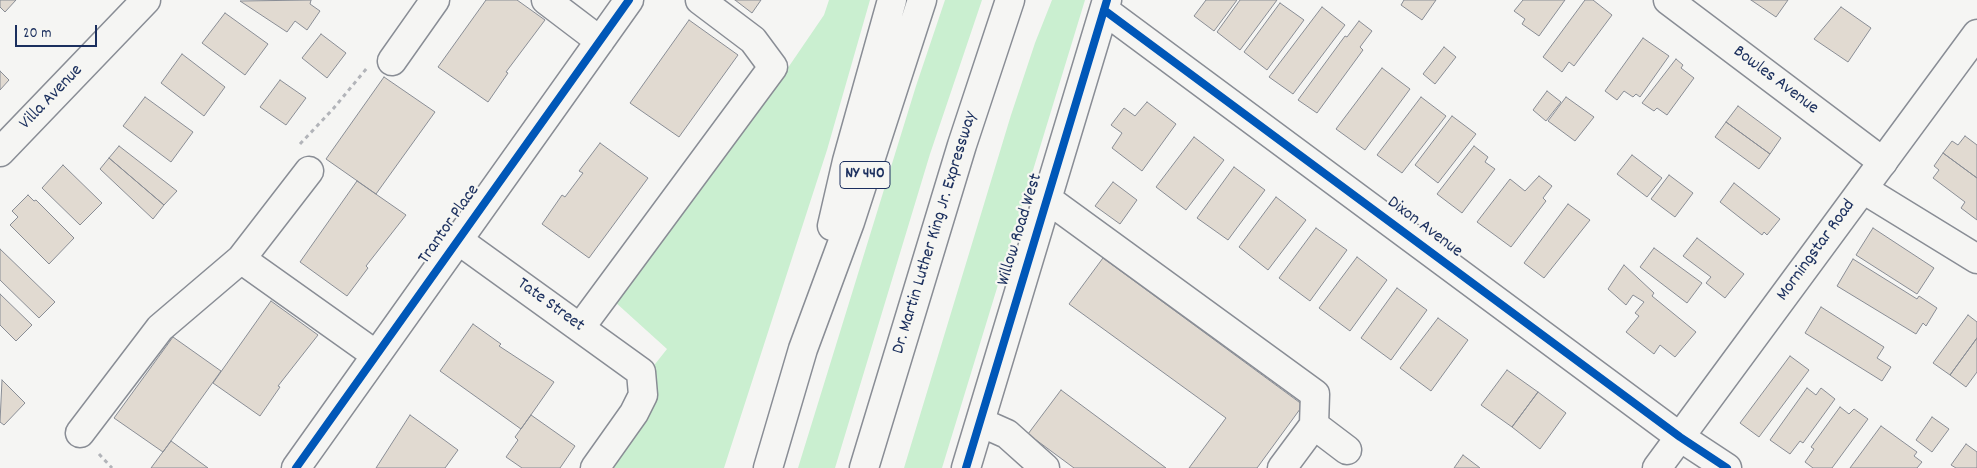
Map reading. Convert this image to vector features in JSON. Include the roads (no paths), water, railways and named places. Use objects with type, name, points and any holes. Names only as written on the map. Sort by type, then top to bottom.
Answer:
[{"type":"main road","name":"Villa Avenue","points":[[0,152],[146,0]]},
{"type":"main road","points":[[392,61],[435,0]]},
{"type":"main road","points":[[546,0],[600,40]]},
{"type":"main road","name":"Trantor Place","points":[[296,468],[629,0]]},
{"type":"main road","points":[[580,328],[773,67],[753,40],[700,0]]},
{"type":"main road","points":[[804,349],[847,161],[892,0]]},
{"type":"main road","name":"NY 440","points":[[768,468],[804,349],[850,222],[922,0]]},
{"type":"main road","name":"Dr. Martin Luther King Jr. Expressway","points":[[864,468],[962,144],[1010,0]]},
{"type":"main road","name":"Bowles Avenue","points":[[1668,0],[1882,162]]},
{"type":"main road","name":"Willow Road West","points":[[966,468],[1105,5]]},
{"type":"main road","name":"Dixon Avenue","points":[[1105,5],[1680,437],[1728,468]]},
{"type":"main road","name":"Morningstar Road","points":[[1657,468],[1977,34]]},
{"type":"main road","points":[[80,433],[160,328],[241,260],[309,171]]},
{"type":"main road","points":[[1863,189],[1977,259]]},
{"type":"main road","points":[[1046,198],[1315,394],[1314,425],[1282,468]]},
{"type":"main road","name":"Tate Street","points":[[458,240],[641,372],[643,394],[634,414],[595,468]]},
{"type":"main road","points":[[241,260],[376,355]]},
{"type":"main road","points":[[980,422],[1007,434],[1045,468]]},
{"type":"main road","points":[[1314,425],[1347,450]]}]
